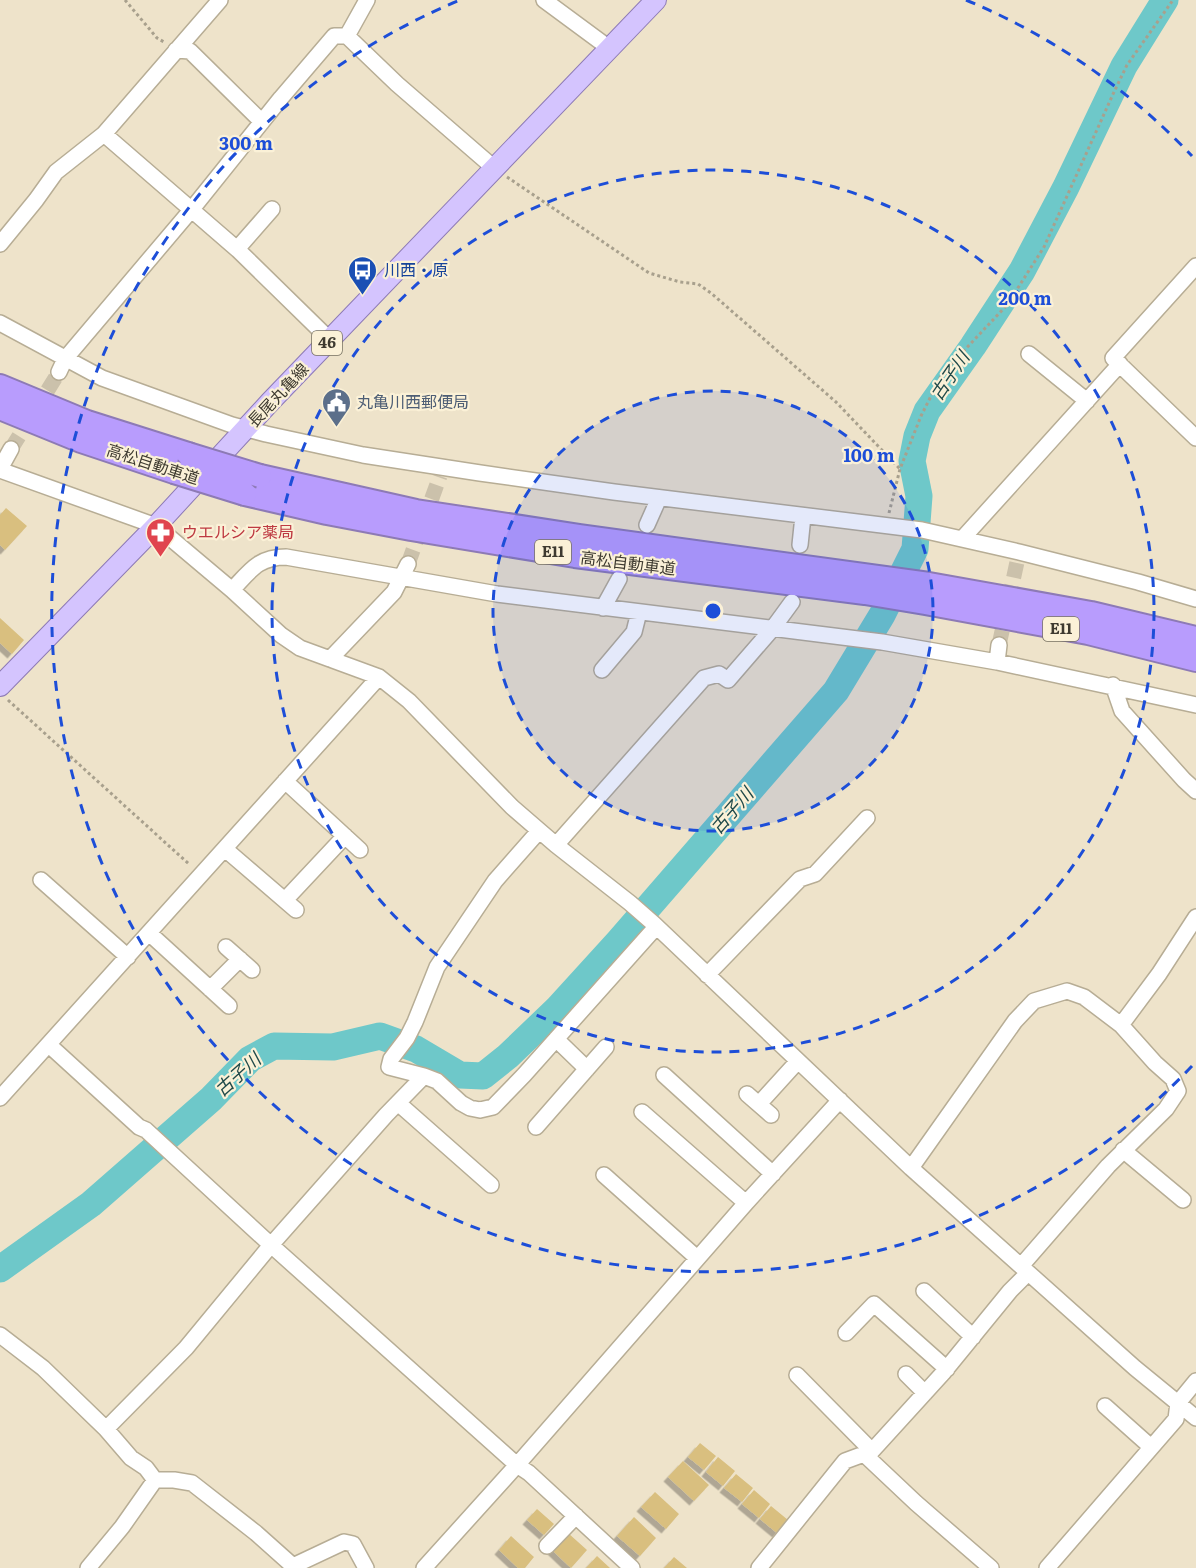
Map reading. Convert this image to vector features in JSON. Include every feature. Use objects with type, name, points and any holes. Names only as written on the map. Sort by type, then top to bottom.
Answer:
[{"type":"highway","name":"高松自動車道","points":[[0,386],[87,422],[260,476],[416,511],[591,537],[927,594],[1091,612],[1196,638]]},
{"type":"highway","name":"高松自動車道","points":[[0,408],[81,441],[174,472],[245,494],[348,517],[575,556],[866,584]]},
{"type":"highway","name":"高松自動車道","points":[[927,594],[1196,660]]},
{"type":"main road","name":"長尾丸亀線","points":[[0,686],[156,526],[330,340],[656,0]]},
{"type":"street","points":[[0,244],[56,172],[104,134],[220,0]]},
{"type":"street","points":[[347,36],[367,0]]},
{"type":"street","points":[[544,0],[609,48]]},
{"type":"street","points":[[62,365],[334,36],[347,36],[397,84],[494,168]]},
{"type":"street","points":[[176,50],[190,51],[262,122]]},
{"type":"street","points":[[104,134],[237,249],[330,340]]},
{"type":"street","points":[[237,249],[272,209]]},
{"type":"street","points":[[1196,266],[1113,358],[1196,438]]},
{"type":"street","points":[[0,323],[62,365],[232,425],[440,471],[922,530],[963,539],[1018,557],[1138,582],[1196,599]]},
{"type":"street","points":[[1029,354],[1087,401]]},
{"type":"street","points":[[963,539],[1120,364]]},
{"type":"street","points":[[11,449],[0,469],[156,526],[281,635],[300,648],[379,677],[409,701],[512,807],[630,903],[911,1168],[1135,1368],[1196,1418]]},
{"type":"street","points":[[647,525],[659,498]]},
{"type":"street","points":[[800,545],[803,516]]},
{"type":"street","points":[[232,590],[263,561],[275,557],[405,571],[497,594],[882,642],[997,662],[1196,705]]},
{"type":"street","points":[[330,659],[394,592],[405,571]]},
{"type":"street","points":[[603,608],[619,579]]},
{"type":"street","points":[[556,844],[704,678],[719,674],[728,680],[773,628],[792,602]]},
{"type":"street","points":[[602,670],[634,632],[639,612]]},
{"type":"street","points":[[997,662],[999,645]]},
{"type":"street","points":[[0,1098],[379,677]]},
{"type":"street","points":[[1113,686],[1122,711],[1196,791]]},
{"type":"street","points":[[285,781],[360,850]]},
{"type":"street","points":[[707,975],[800,879],[815,873],[867,818]]},
{"type":"street","points":[[539,831],[495,881],[437,967],[415,1022],[407,1038],[391,1059],[389,1067],[437,1081],[461,1103],[470,1108],[480,1110],[493,1107],[556,1040],[655,926]]},
{"type":"street","points":[[225,849],[290,905],[345,836]]},
{"type":"street","points":[[41,880],[128,957]]},
{"type":"street","points":[[1121,1025],[1159,974],[1196,917]]},
{"type":"street","points":[[149,933],[229,1006]]},
{"type":"street","points":[[226,947],[252,970]]},
{"type":"street","points":[[210,989],[240,959]]},
{"type":"street","points":[[759,1568],[845,1461],[868,1452],[925,1393],[1010,1291],[1024,1269],[1082,1195],[1166,1108],[1178,1091],[1173,1079],[1121,1025],[1084,998],[1067,991],[1034,1001],[1015,1021],[911,1168]]},
{"type":"street","points":[[556,1040],[587,1069]]},
{"type":"street","points":[[49,1045],[517,1465],[529,1473],[632,1568]]},
{"type":"street","points":[[536,1127],[606,1047]]},
{"type":"street","points":[[771,1114],[753,1099],[798,1061]]},
{"type":"street","points":[[664,1075],[773,1174]]},
{"type":"street","points":[[106,1429],[186,1348],[271,1245],[424,1076]]},
{"type":"street","points":[[424,1568],[746,1203],[840,1100]]},
{"type":"street","points":[[398,1103],[491,1185]]},
{"type":"street","points":[[642,1112],[746,1203]]},
{"type":"street","points":[[1123,1150],[1183,1200]]},
{"type":"street","points":[[604,1175],[698,1258]]},
{"type":"street","points":[[924,1292],[973,1337]]},
{"type":"street","points":[[846,1333],[874,1304],[946,1369]]},
{"type":"street","points":[[0,1335],[43,1368],[106,1429],[131,1458],[146,1468],[155,1480]]},
{"type":"street","points":[[906,1374],[925,1393]]},
{"type":"street","points":[[797,1375],[916,1503],[991,1568]]},
{"type":"street","points":[[1047,1568],[1176,1419],[1178,1403],[1196,1381]]},
{"type":"street","points":[[1105,1406],[1151,1447]]},
{"type":"street","points":[[88,1568],[122,1527],[155,1480]]},
{"type":"street","points":[[155,1480],[192,1483],[256,1533],[292,1566],[344,1542],[353,1544],[366,1568]]},
{"type":"street","points":[[547,1546],[576,1516]]},
{"type":"path","points":[[124,0],[157,38],[176,50]]},
{"type":"path","points":[[892,527],[900,469],[921,416],[942,374],[1007,305],[1044,247],[1127,65],[1173,0]]},
{"type":"path","points":[[494,168],[649,273],[680,282],[698,284],[711,293],[836,402],[900,469]]},
{"type":"path","points":[[0,693],[201,875]]},
{"type":"building","points":[[6,508],[27,526],[5,550],[0,545],[0,515]]},
{"type":"building","points":[[0,618],[24,640],[12,654],[0,643]]},
{"type":"building","points":[[700,1443],[716,1456],[704,1470],[688,1457]]},
{"type":"building","points":[[718,1457],[735,1471],[723,1486],[706,1472]]},
{"type":"building","points":[[683,1461],[709,1485],[694,1501],[668,1477]]},
{"type":"building","points":[[736,1474],[753,1488],[742,1502],[724,1488]]},
{"type":"building","points":[[754,1490],[770,1504],[759,1518],[742,1504]]},
{"type":"building","points":[[655,1492],[679,1514],[666,1529],[641,1507]]},
{"type":"building","points":[[771,1506],[788,1520],[777,1533],[760,1519]]},
{"type":"building","points":[[537,1509],[554,1524],[544,1535],[527,1520]]},
{"type":"building","points":[[634,1517],[656,1538],[640,1556],[617,1536]]},
{"type":"building","points":[[568,1533],[587,1550],[571,1568],[552,1550]]},
{"type":"building","points":[[511,1536],[534,1557],[525,1568],[518,1568],[499,1550]]},
{"type":"building","points":[[597,1556],[610,1568],[586,1568]]},
{"type":"building","points":[[674,1557],[687,1568],[664,1568]]},
{"type":"waterway","name":"古子川","points":[[0,1269],[91,1204],[211,1099],[250,1059],[274,1046],[333,1047],[380,1036],[416,1049],[460,1075],[483,1076],[508,1056],[557,1009],[836,691],[882,615],[915,549],[919,496],[912,461],[917,436],[927,411],[1022,271],[1066,187],[1124,66],[1165,0]]},
{"type":"tunnel","points":[[11,449],[59,372]]},
{"type":"tunnel","points":[[408,564],[440,476]]},
{"type":"tunnel","points":[[999,645],[1017,562]]},
{"type":"place","name":"川西・原","points":[[363,296]]},
{"type":"place","name":"丸亀川西郵便局","points":[[336,428]]},
{"type":"place","name":"ウエルシア薬局","points":[[161,558]]}]
